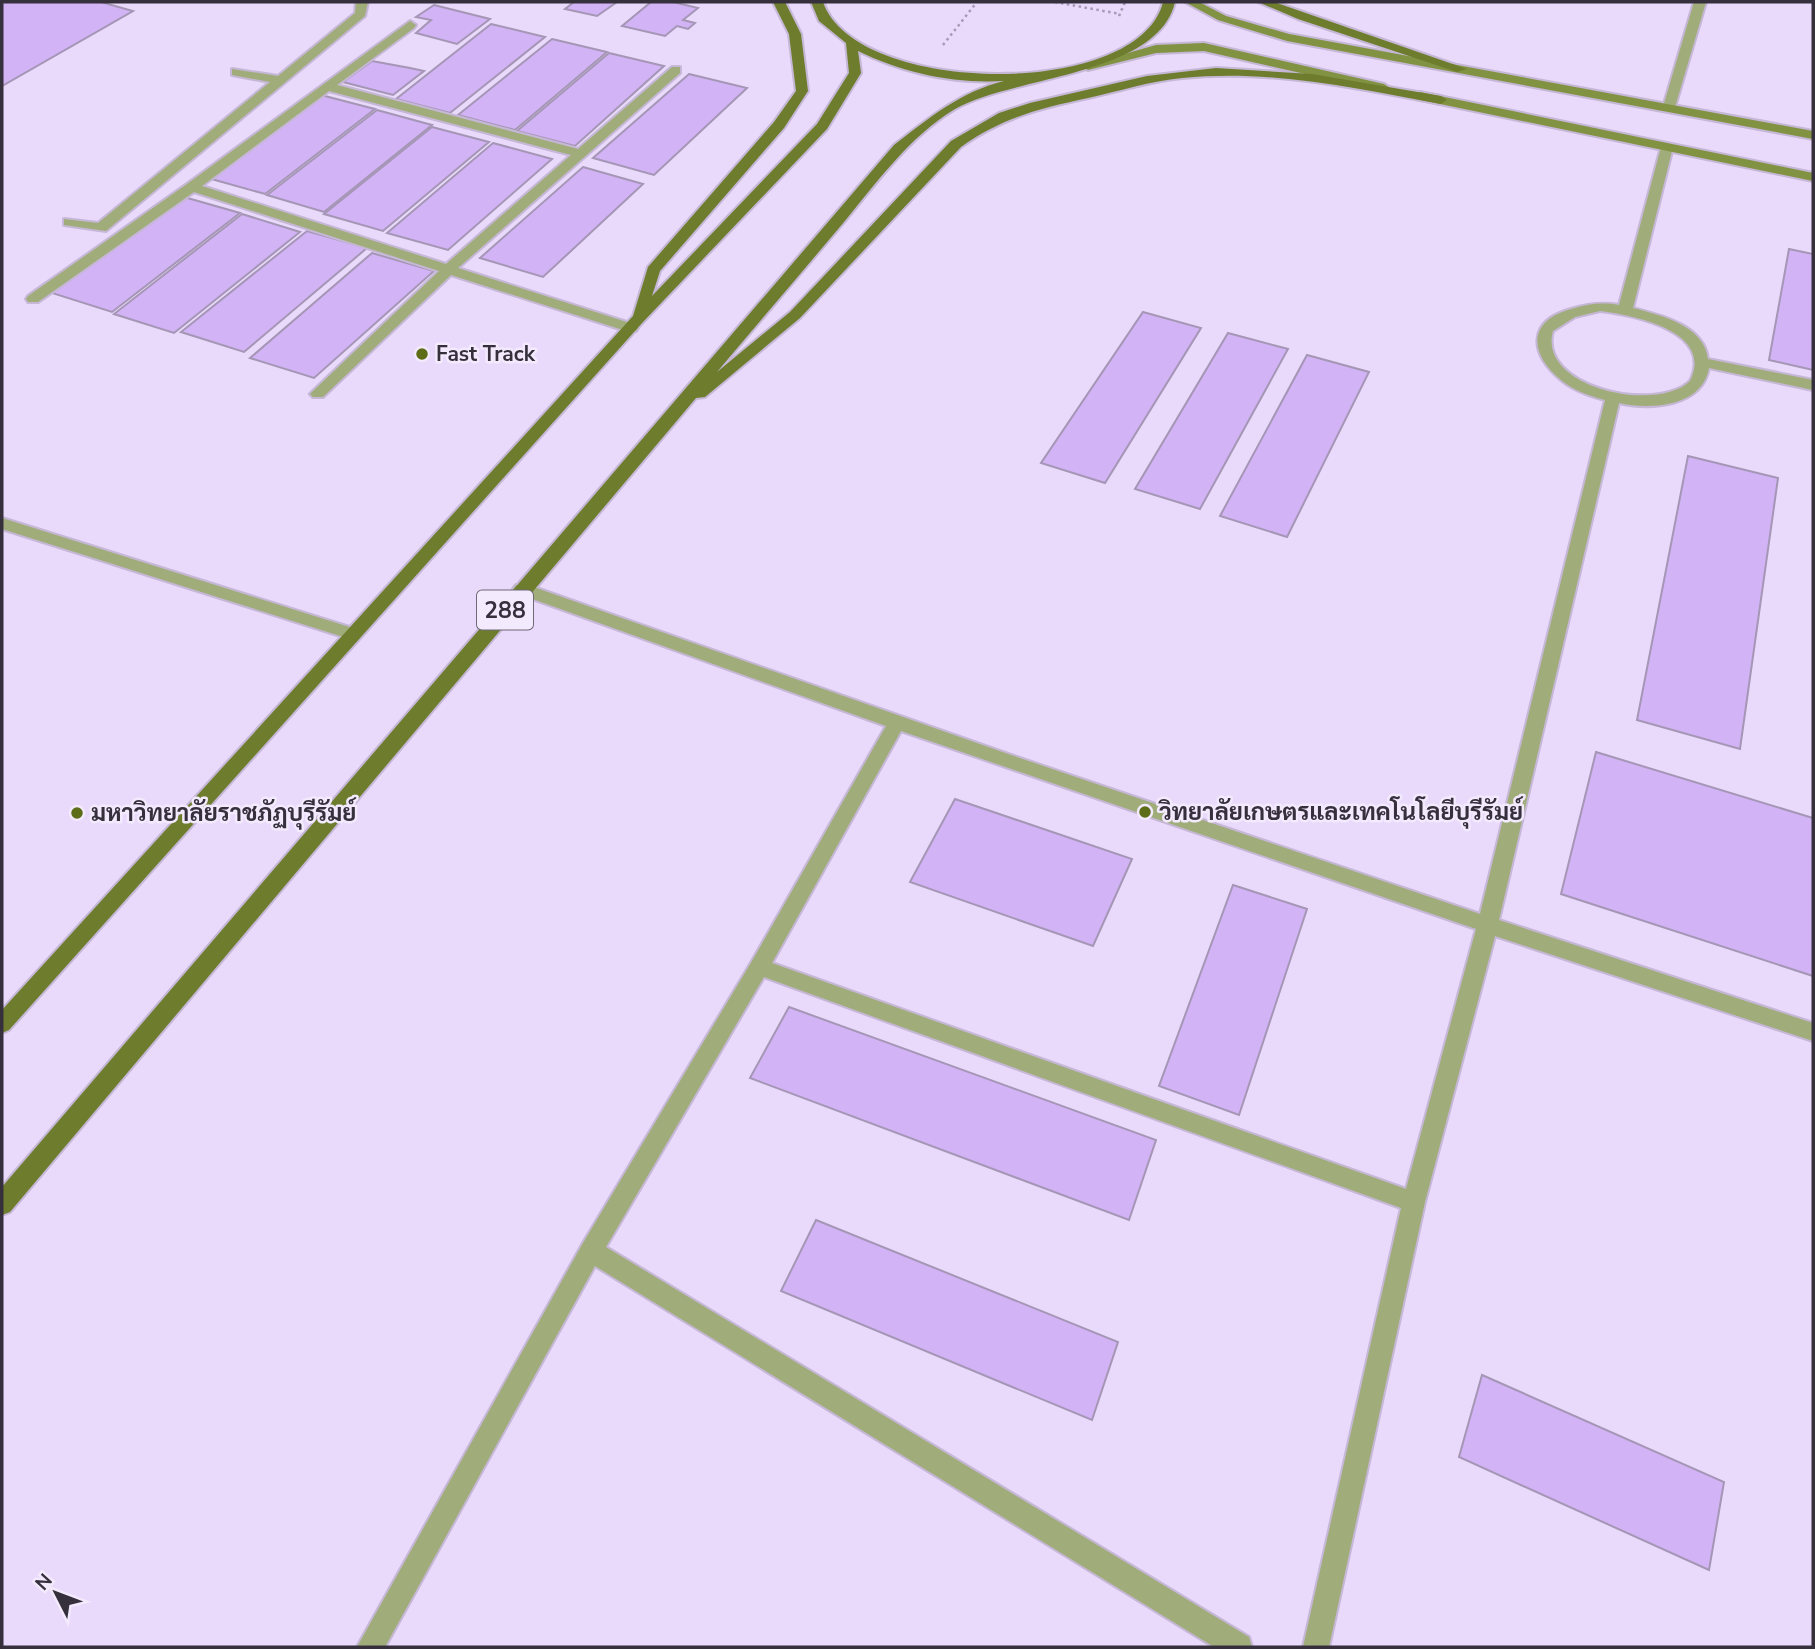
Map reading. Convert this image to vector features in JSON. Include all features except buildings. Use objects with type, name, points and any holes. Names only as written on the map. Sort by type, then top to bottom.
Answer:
[{"type":"main road","points":[[634,323],[653,270],[779,125],[802,91],[795,34],[779,2]]},
{"type":"main road","points":[[817,2],[822,17],[851,44],[891,62],[941,74],[996,78],[1051,74],[1156,49],[1204,47],[1441,100],[1813,177]]},
{"type":"main road","points":[[1087,66],[1128,50],[1156,29],[1169,2]]},
{"type":"main road","points":[[1191,2],[1222,18],[1287,37],[1813,135]]},
{"type":"main road","points":[[1264,2],[1461,69]]},
{"type":"main road","points":[[2,1024],[634,323],[822,126],[855,73],[851,44]]},
{"type":"main road","points":[[659,428],[795,315],[956,144],[982,125],[1018,109],[1180,74],[1226,71],[1280,72],[1441,100]]},
{"type":"main road","name":"288","points":[[2,1204],[899,148],[950,107],[992,88],[1051,74]]},
{"type":"street","points":[[69,222],[101,228],[361,14],[362,2]]},
{"type":"street","points":[[1669,107],[1700,2]]},
{"type":"street","points":[[33,299],[192,187],[410,25]]},
{"type":"street","points":[[318,394],[449,269],[676,70]]},
{"type":"street","points":[[236,72],[282,81]]},
{"type":"street","points":[[328,87],[580,154]]},
{"type":"street","points":[[1625,309],[1667,147]]},
{"type":"street","points":[[192,187],[449,269],[634,323]]},
{"type":"street","points":[[1600,307],[1625,309],[1670,324],[1689,338],[1703,362],[1700,378],[1686,392],[1672,398],[1645,401],[1613,398],[1591,391],[1567,378],[1550,362],[1543,347],[1545,332],[1559,317],[1577,310],[1600,307]]},
{"type":"street","points":[[1316,1647],[1415,1202],[1487,927],[1613,398]]},
{"type":"street","points":[[2,523],[354,634]]},
{"type":"street","points":[[522,589],[896,724],[1487,927],[1813,1032]]},
{"type":"street","points":[[370,1647],[591,1251],[759,967],[896,724]]},
{"type":"street","points":[[759,967],[1415,1202]]},
{"type":"street","points":[[591,1251],[1239,1647]]},
{"type":"lane","points":[[1703,362],[1813,385]]},
{"type":"path","points":[[939,50],[977,2]]},
{"type":"path","points":[[1055,2],[1120,15]]},
{"type":"place","name":"Fast Track","points":[[422,354]]},
{"type":"place","name":"วิทยาลัยเกษตรและเทคโนโลยีบุรีรัมย์","points":[[1145,812]]},
{"type":"place","name":"มหาวิทยาลัยราชภัฏบุรีรัมย์","points":[[77,813]]}]
